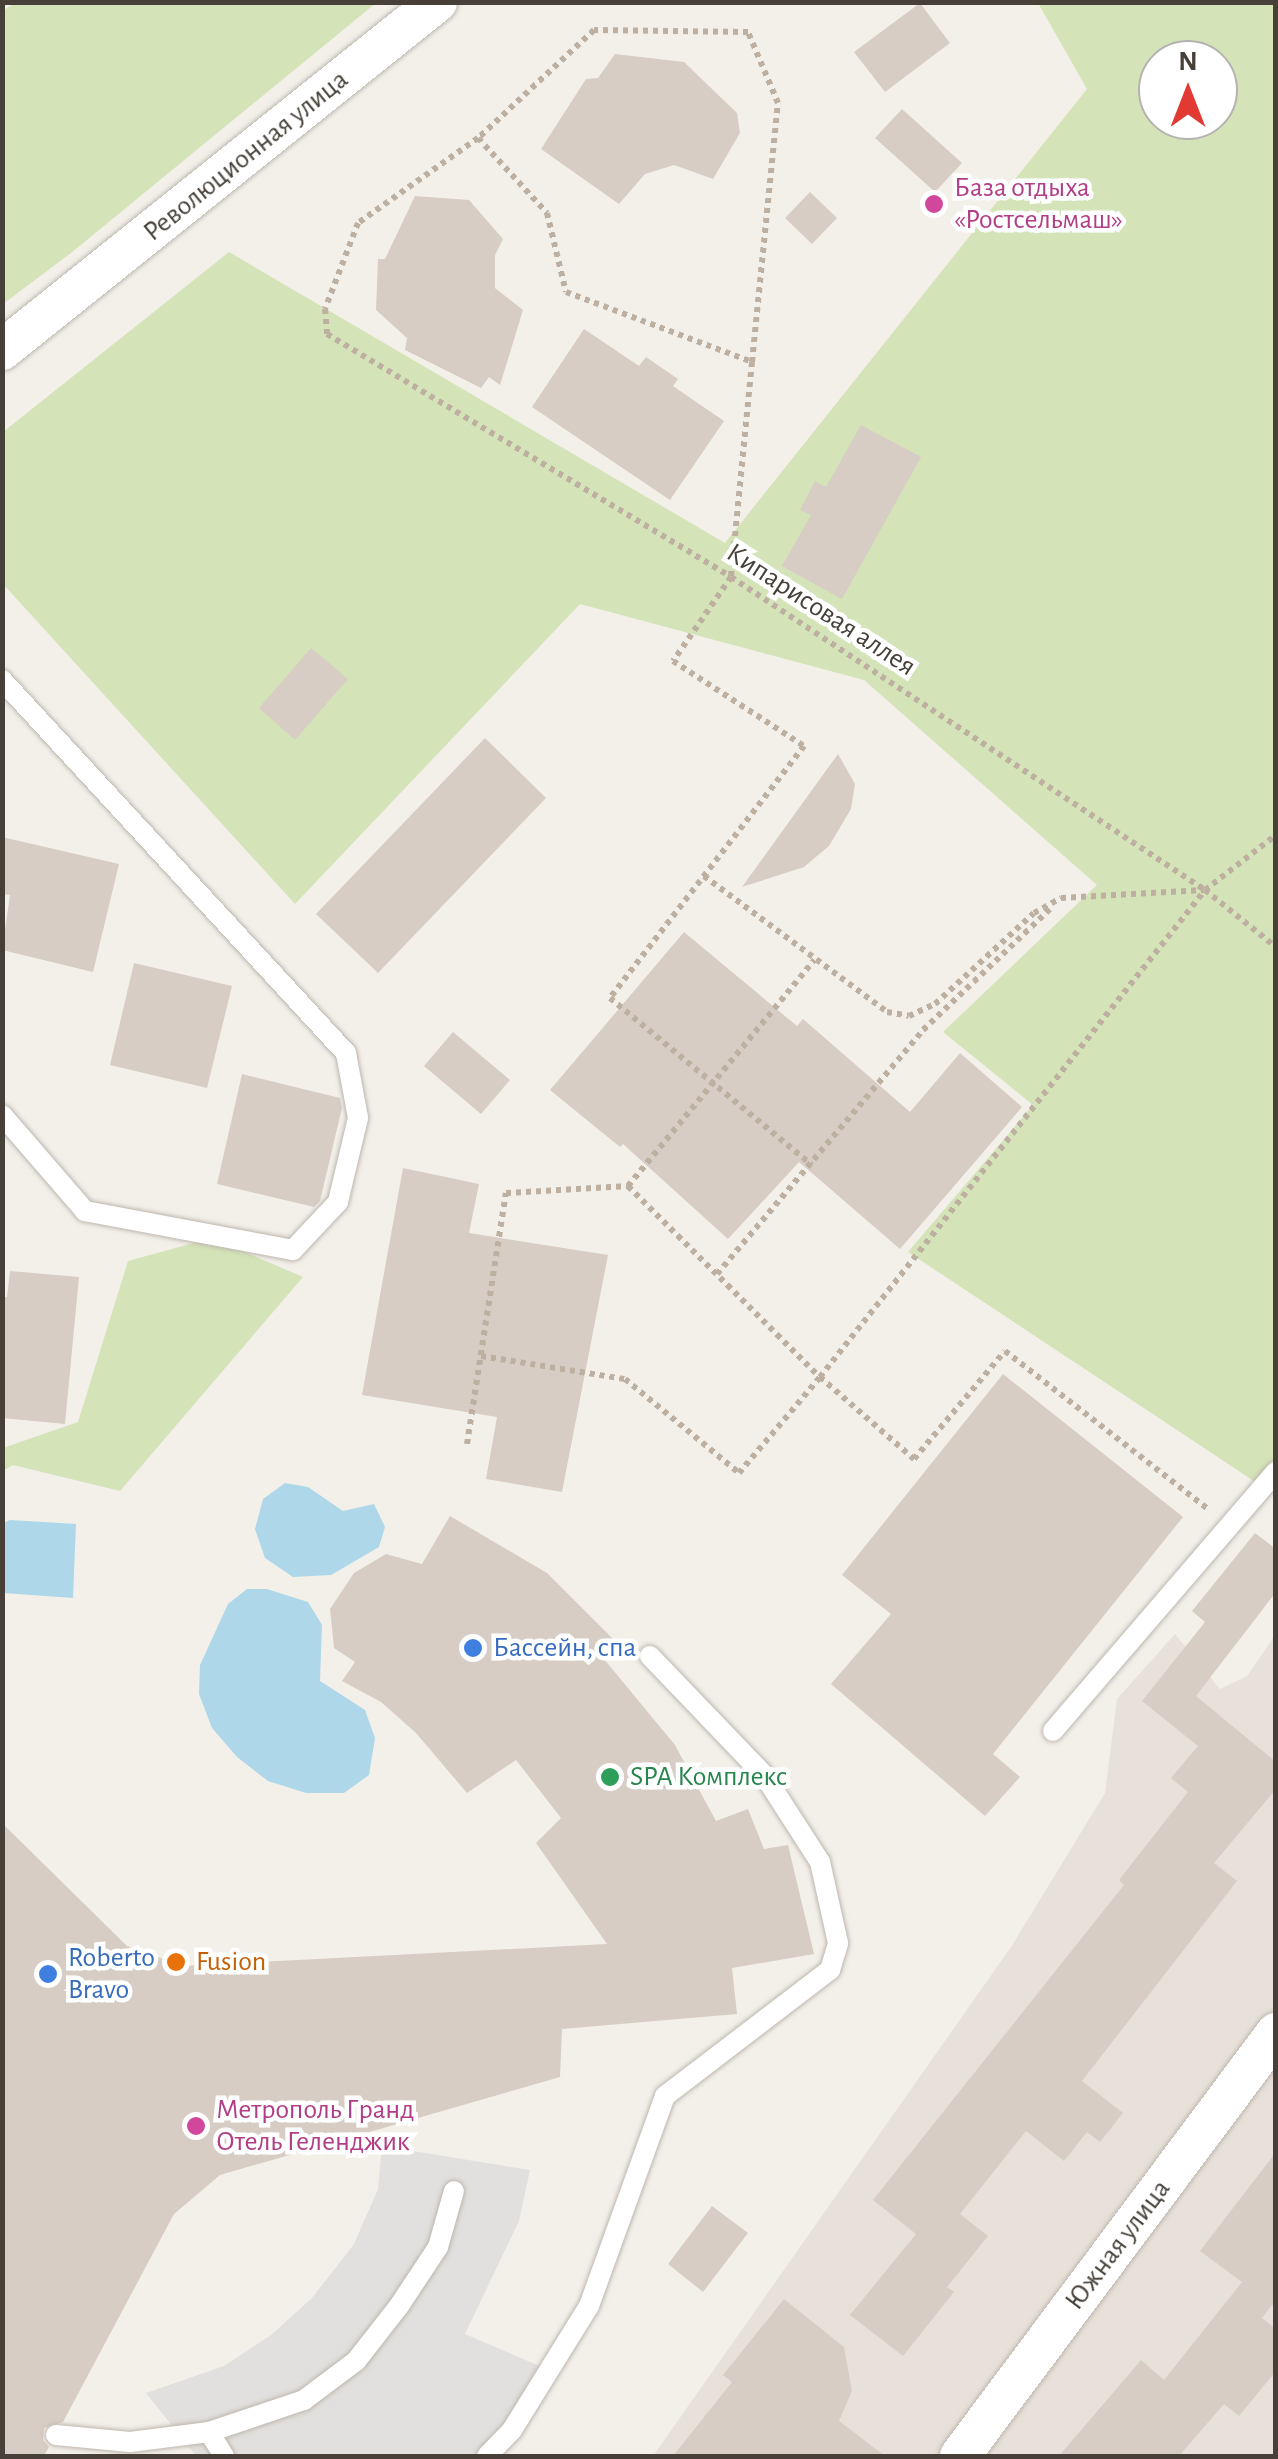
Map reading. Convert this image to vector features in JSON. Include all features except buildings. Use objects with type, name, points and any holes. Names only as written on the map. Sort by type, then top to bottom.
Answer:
[{"type":"street","name":"Революционная улица","points":[[54,309],[58,274],[399,2]]},
{"type":"street","name":"Революционная улица","points":[[2,350],[437,2]]},
{"type":"street","name":"Южная улица","points":[[960,2456],[1276,2033]]},
{"type":"lane","points":[[2,680],[346,1052],[358,1118],[338,1202],[293,1250],[85,1212],[2,1115]]},
{"type":"lane","points":[[1053,1731],[1269,1479]]},
{"type":"lane","points":[[487,2456],[512,2430],[589,2306],[665,2096],[830,1970],[838,1942],[820,1862],[764,1775],[650,1656]]},
{"type":"lane","points":[[56,2435],[130,2442],[209,2432],[304,2400],[356,2361],[400,2306],[438,2247],[454,2191]]},
{"type":"lane","points":[[209,2432],[224,2456]]},
{"type":"path","points":[[752,362],[566,292],[548,213],[478,138],[594,30],[748,32],[778,103],[731,576],[673,661],[804,746],[610,998],[812,1166]]},
{"type":"path","name":"Кипарисовая аллея","points":[[478,138],[358,222],[325,309],[327,334],[731,576],[1205,890],[1276,946]]},
{"type":"path","points":[[481,1356],[625,1379],[739,1474],[1205,890],[1276,835]]},
{"type":"path","points":[[704,876],[887,1012],[909,1016],[935,1004],[1034,913],[1061,898],[1205,890]]},
{"type":"path","points":[[717,1274],[923,1030],[1061,898]]},
{"type":"path","points":[[467,1444],[506,1193],[628,1186],[814,960]]},
{"type":"path","points":[[628,1186],[820,1377],[914,1459],[1005,1351],[1211,1510],[1269,1479]]},
{"type":"shaded area","points":[[1175,1634],[1220,1689],[1247,1676],[1275,1635],[1275,2456],[653,2456],[1011,1947],[1105,1793],[1117,1699]]},
{"type":"shaded area","points":[[382,2146],[530,2170],[519,2221],[465,2334],[549,2370],[491,2456],[196,2456],[146,2393],[224,2366],[271,2335],[312,2298],[354,2244],[378,2189]]},
{"type":"green space","points":[[15,3],[376,3],[71,253],[3,304],[2,11]]},
{"type":"green space","points":[[1038,3],[1275,3],[1275,1474],[1263,1487],[908,1252],[1033,1105],[943,1032],[1097,885],[864,680],[580,604],[295,904],[3,584],[3,432],[229,252],[725,543],[1087,89]]},
{"type":"green space","points":[[212,1238],[303,1277],[120,1491],[13,1465],[3,1471],[3,1448],[78,1422],[128,1261]]},
{"type":"water","points":[[285,1483],[308,1487],[343,1511],[374,1504],[385,1527],[379,1547],[331,1575],[293,1577],[265,1558],[255,1529],[263,1499]]},
{"type":"water","points":[[10,1520],[76,1524],[73,1598],[3,1593],[3,1523]]},
{"type":"water","points":[[247,1589],[267,1589],[308,1602],[322,1625],[320,1681],[365,1710],[375,1738],[369,1775],[344,1793],[306,1793],[268,1781],[237,1757],[212,1728],[199,1694],[200,1665],[228,1604]]},
{"type":"place","name":"База отдыха «Ростсельмаш»","points":[[934,204]]},
{"type":"place","name":"Бассейн, спа","points":[[473,1648]]},
{"type":"place","name":"SPA Комплекс","points":[[610,1777]]},
{"type":"place","name":"Fusion","points":[[176,1962]]},
{"type":"place","name":"Roberto Bravo","points":[[48,1974]]},
{"type":"place","name":"Метрополь Гранд Отель Геленджик","points":[[196,2126]]}]
